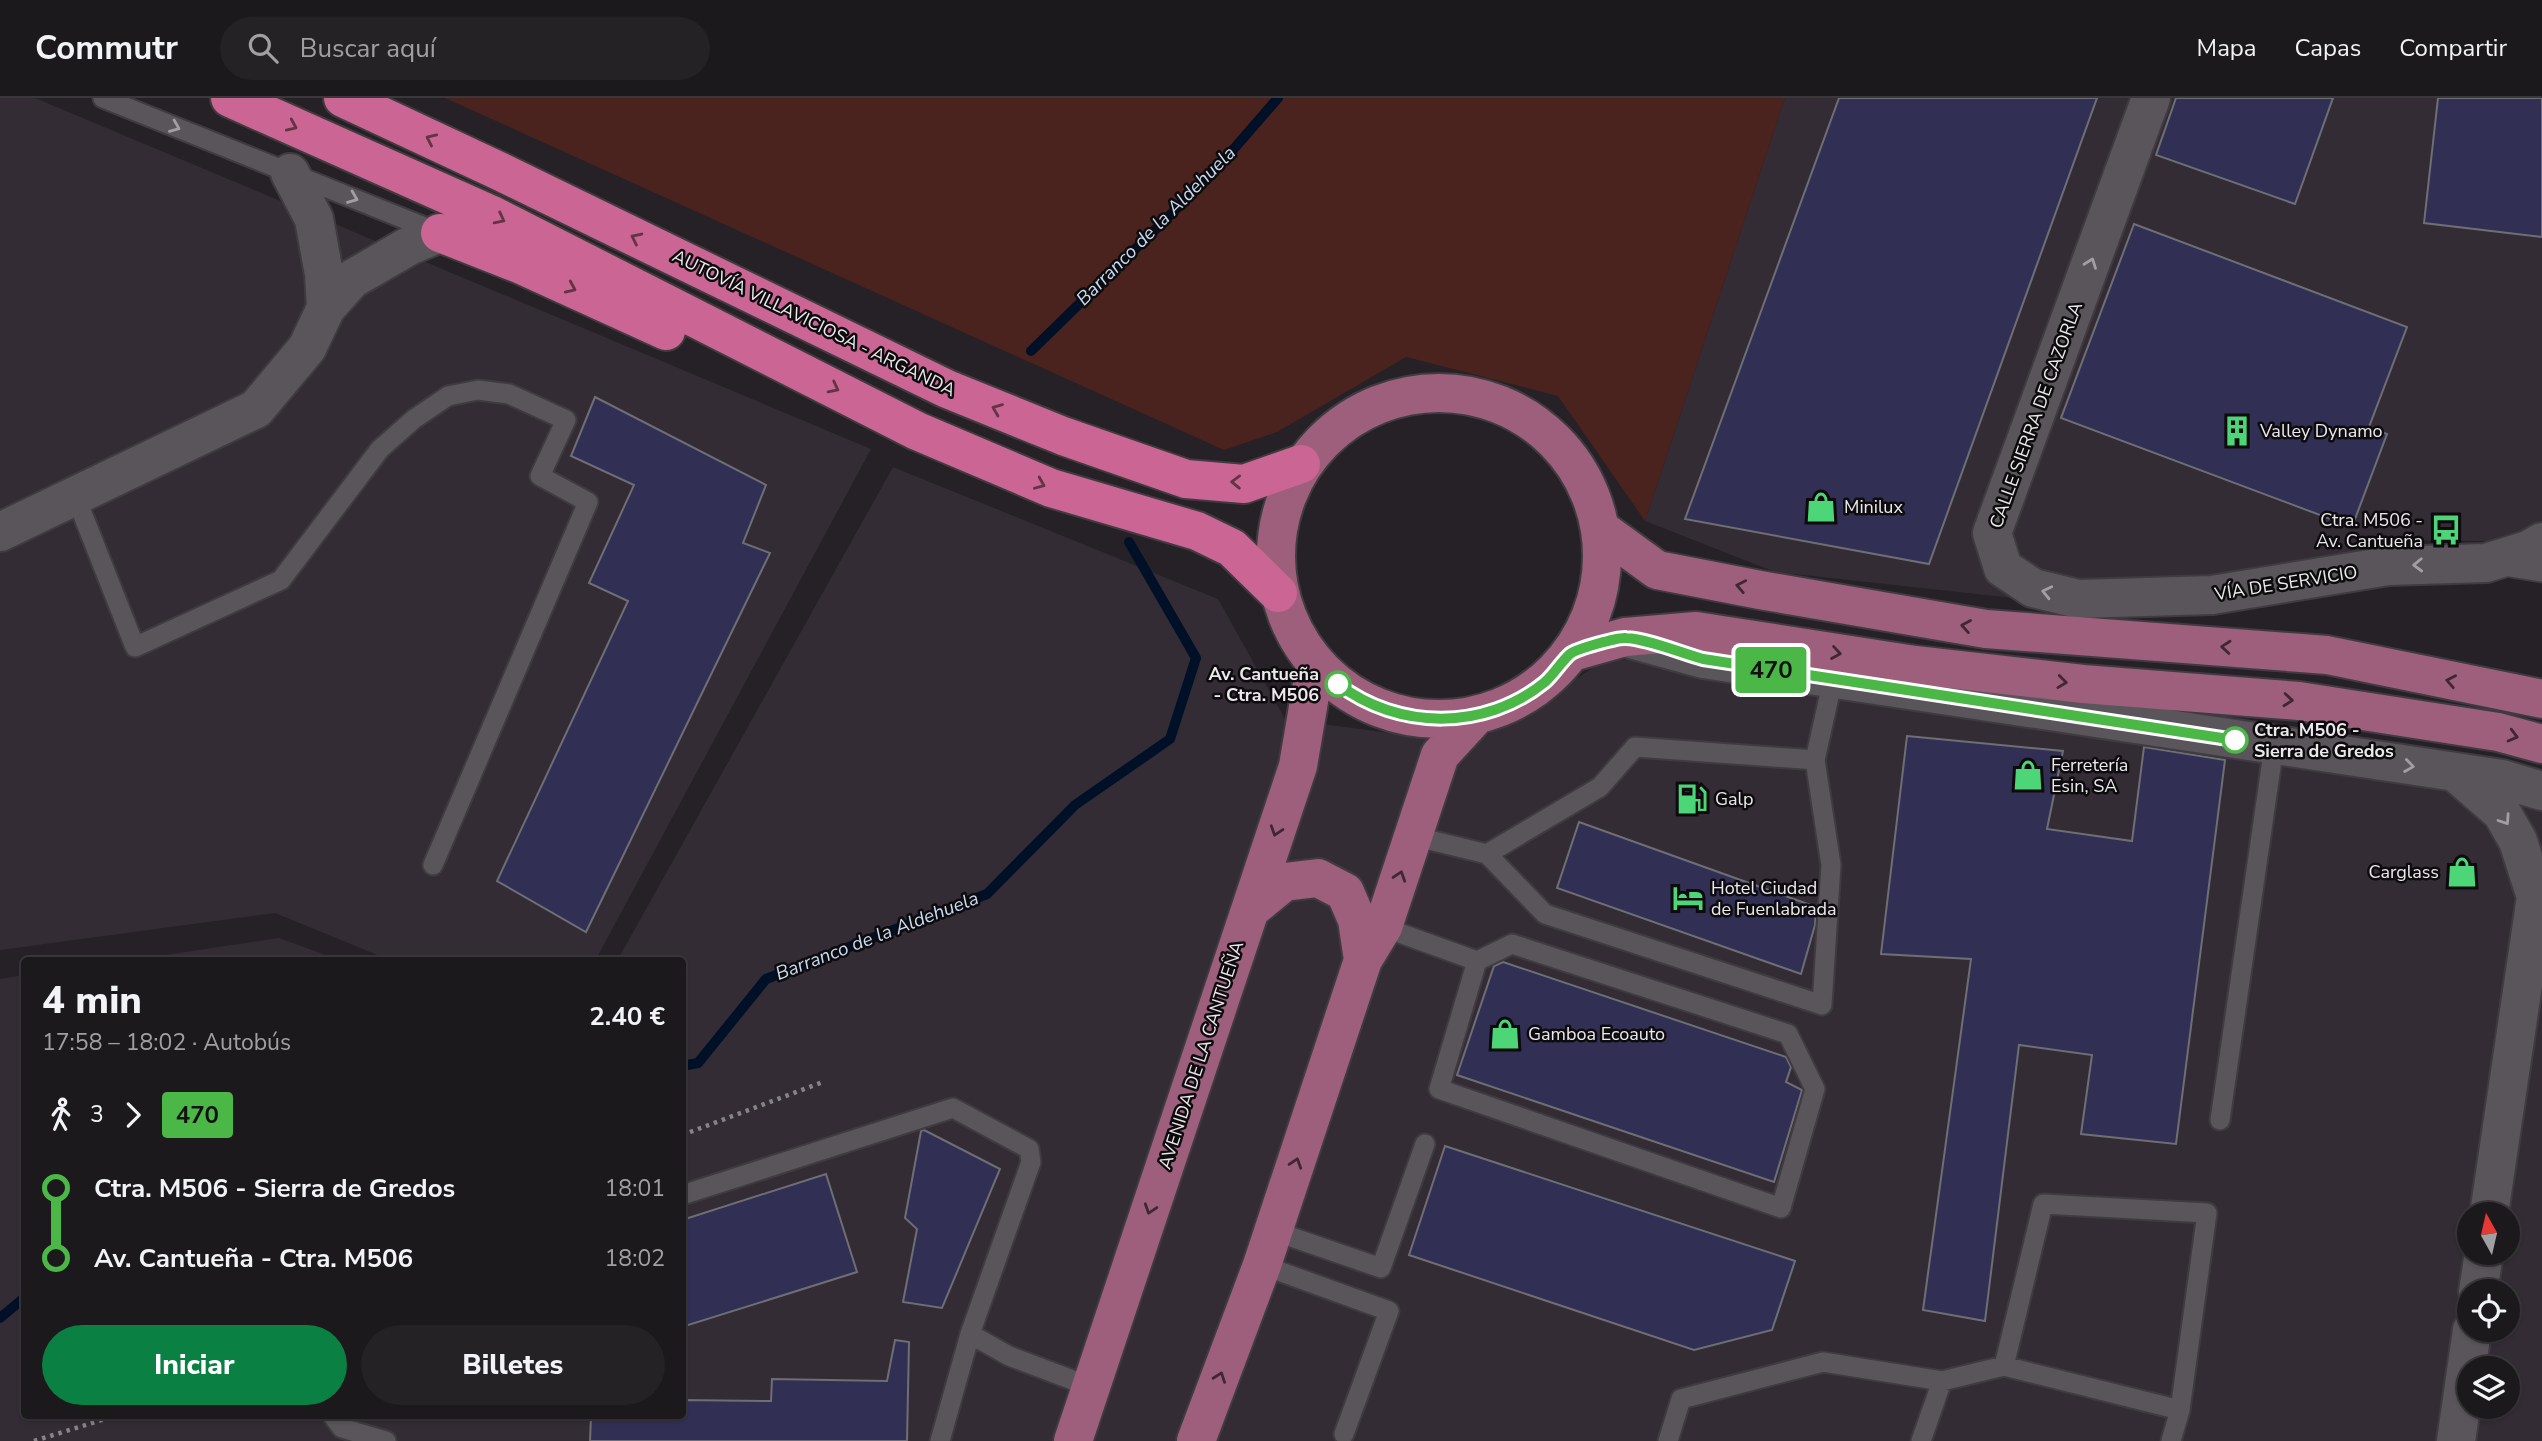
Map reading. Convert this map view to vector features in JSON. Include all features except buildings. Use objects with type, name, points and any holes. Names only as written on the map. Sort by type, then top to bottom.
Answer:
[{"type":"highway","points":[[230,98],[490,214],[917,431],[1051,488],[1197,531],[1232,548],[1278,593]]},
{"type":"highway","name":"AUTOVÍA VILLAVICIOSA - ARGANDA","points":[[343,98],[499,170],[947,389],[1063,436],[1186,479],[1244,484],[1301,464]]},
{"type":"highway","points":[[440,233],[519,264],[701,347],[780,361]]},
{"type":"main road","points":[[1409,393],[1475,394],[1535,421],[1580,469],[1602,530],[1599,594],[1572,652],[1545,681],[1512,703],[1475,716],[1417,719],[1362,701],[1315,666],[1292,632],[1278,593],[1276,526],[1301,464],[1348,418],[1409,393]]},
{"type":"main road","points":[[1602,530],[1657,570],[1986,629],[2327,655],[2542,699]]},
{"type":"main road","points":[[1572,652],[1625,637],[1696,631],[1915,664],[2057,681],[2299,701],[2498,732],[2542,744]]},
{"type":"main road","name":"AVENIDA DE LA CANTUEÑA","points":[[1073,1441],[1298,766],[1315,666]]},
{"type":"main road","points":[[1196,1441],[1268,1248],[1363,960],[1383,927],[1440,755],[1475,716]]},
{"type":"main road","points":[[1250,910],[1284,881],[1318,878],[1345,892],[1357,920],[1363,960]]},
{"type":"street","name":"CALLE SIERRA DE CAZORLA","points":[[2151,98],[1992,533],[2003,568],[2033,588],[2078,599],[2213,595]]},
{"type":"street","points":[[290,173],[314,219],[324,274],[326,308]]},
{"type":"street","points":[[0,532],[256,409],[307,348],[326,308],[352,279],[409,246],[440,233]]},
{"type":"street","points":[[2486,563],[2528,550],[2542,542]]},
{"type":"street","name":"VÍA DE SERVICIO","points":[[2213,595],[2388,566],[2486,563]]},
{"type":"street","points":[[1625,637],[1703,659],[2502,779],[2542,791]]},
{"type":"street","points":[[2456,773],[2502,813],[2518,841],[2539,893],[2491,1202]]},
{"type":"street","points":[[2456,1441],[2470,1342]]},
{"type":"lane","points":[[103,98],[440,233]]},
{"type":"lane","points":[[75,495],[135,647],[281,580],[380,449],[414,419],[448,396],[478,390],[509,394],[566,420],[540,476],[588,502],[433,865]]},
{"type":"lane","name":"VÍA DE SERVICIO","points":[[2486,563],[2542,572]]},
{"type":"lane","name":"VÍA DE SERVICIO","points":[[2033,632],[2213,595]]},
{"type":"lane","points":[[1413,836],[1487,854],[1545,914],[1822,1005],[1831,865],[1815,760],[1833,679]]},
{"type":"lane","points":[[2220,1120],[2274,746]]},
{"type":"lane","points":[[1487,854],[1600,787],[1635,747],[1815,760]]},
{"type":"lane","points":[[1383,927],[1477,961],[1512,944],[1788,1034],[1815,1089],[1781,1208],[1439,1089],[1477,961]]},
{"type":"lane","points":[[686,1194],[953,1108],[1029,1149],[1031,1162],[970,1334],[940,1441]]},
{"type":"lane","points":[[1268,1248],[1381,1268],[1424,1144]]},
{"type":"lane","points":[[2004,1366],[2043,1204],[2207,1213],[2180,1410],[2171,1441]]},
{"type":"lane","points":[[1268,1248],[1389,1311],[1345,1434]]},
{"type":"lane","points":[[970,1334],[1009,1356],[1091,1387]]},
{"type":"lane","points":[[1668,1441],[1681,1399],[1823,1362],[1942,1381],[2004,1366],[2180,1410]]},
{"type":"lane","points":[[1921,1441],[1942,1381]]},
{"type":"lane","points":[[335,1419],[342,1428],[386,1441]]},
{"type":"path","points":[[686,1133],[823,1082]]},
{"type":"path","points":[[34,1441],[105,1419]]},
{"type":"shaded area","points":[[0,98],[35,98],[871,449],[597,957],[382,957],[275,913],[0,950]]},
{"type":"shaded area","points":[[445,98],[1785,98],[1645,521],[1558,396],[1406,357],[1277,432],[1224,450]]},
{"type":"shaded area","points":[[1785,98],[2542,98],[2542,542],[2405,540],[2077,605],[1775,572],[1645,521]]},
{"type":"shaded area","points":[[893,467],[1218,599],[1285,719],[1473,744],[1604,661],[1710,653],[2542,776],[2542,1441],[0,1441],[0,979],[21,976],[21,1419],[686,1419],[686,957],[619,957]]},
{"type":"shaded area","points":[[279,938],[331,957],[151,957]]},
{"type":"waterway","name":"Barranco de la Aldehuela","points":[[1031,351],[1212,174],[1278,98]]},
{"type":"waterway","name":"Barranco de la Aldehuela","points":[[686,1065],[698,1063],[766,979],[987,894],[1075,805],[1170,739],[1196,658],[1129,542]]},
{"type":"waterway","name":"Barranco de la Aldehuela","points":[[0,1318],[21,1300]]},
{"type":"bus line","name":"470","points":[[1338,684],[1362,701],[1417,719],[1475,716],[1512,703],[1545,681],[1572,652],[1625,637],[1703,659],[2235,740]]},
{"type":"place","name":"Valley Dynamo","points":[[2237,431]]},
{"type":"place","name":"Minilux","points":[[1821,507]]},
{"type":"place","name":"Ctra. M506 - Av. Cantueña","points":[[2446,530]]},
{"type":"place","name":"Av. Cantueña - Ctra. M506","points":[[1338,684]]},
{"type":"place","name":"Ctra. M506 - Sierra de Gredos","points":[[2235,740]]},
{"type":"place","name":"Ferretería Esin, SA","points":[[2028,775]]},
{"type":"place","name":"Galp","points":[[1692,799]]},
{"type":"place","name":"Carglass","points":[[2462,872]]},
{"type":"place","name":"Hotel Ciudad de Fuenlabrada","points":[[1688,898]]},
{"type":"place","name":"Gamboa Ecoauto","points":[[1505,1034]]}]
